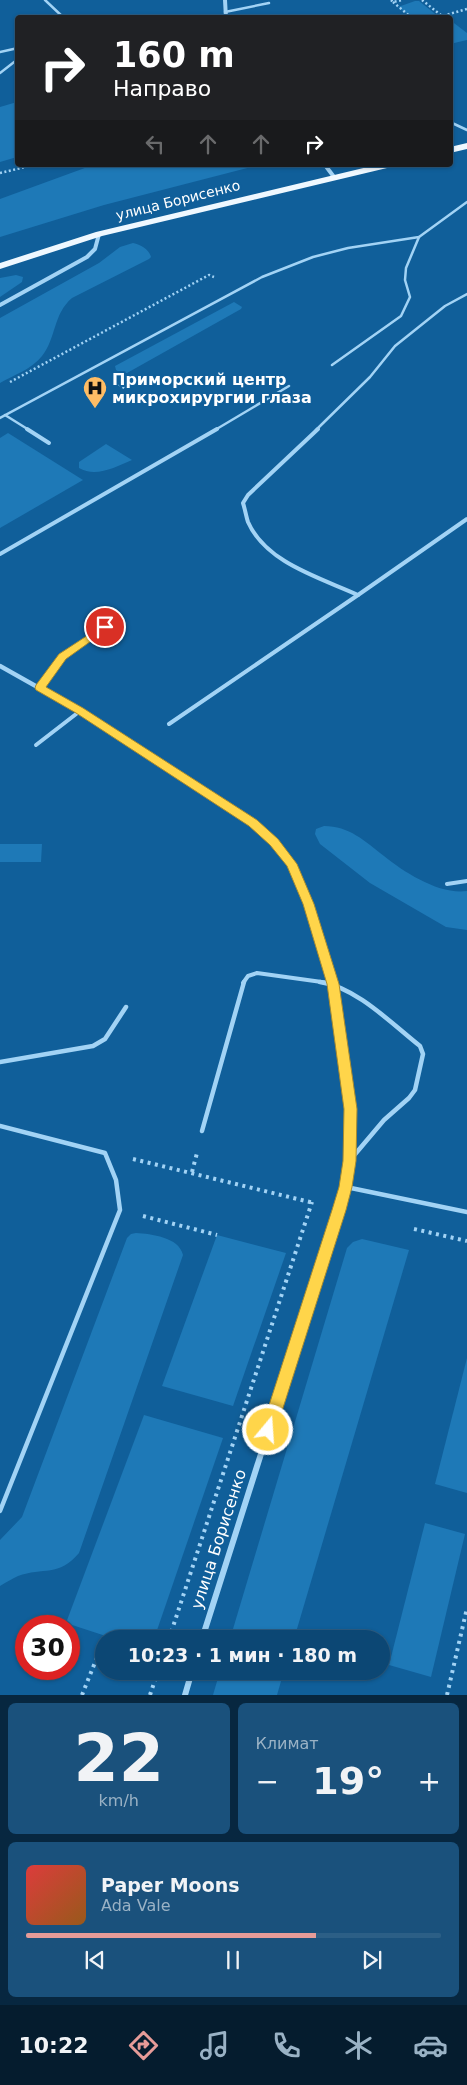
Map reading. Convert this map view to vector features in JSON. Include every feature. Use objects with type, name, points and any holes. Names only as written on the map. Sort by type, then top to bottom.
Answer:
[{"type":"main road","points":[[453,149],[467,146]]},
{"type":"main road","name":"улица Борисенко","points":[[99,234],[369,167]]},
{"type":"main road","points":[[0,266],[99,234]]},
{"type":"street","points":[[225,0],[226,15]]},
{"type":"street","points":[[326,167],[334,177]]},
{"type":"street","name":"улица Борисенко","points":[[0,305],[87,257],[95,249],[99,234]]},
{"type":"street","name":"улица Борисенко","points":[[0,666],[80,711],[253,823],[274,842],[292,864],[308,904],[333,984],[351,1109],[350,1161],[346,1187],[205,1630]]},
{"type":"street","points":[[185,1695],[189,1680]]},
{"type":"lane","points":[[45,0],[61,15]]},
{"type":"lane","points":[[225,12],[269,3]]},
{"type":"lane","points":[[0,52],[15,49]]},
{"type":"lane","points":[[0,73],[15,60]]},
{"type":"lane","points":[[453,123],[467,130]]},
{"type":"lane","points":[[0,418],[262,277],[312,258],[348,248],[419,237],[467,202]]},
{"type":"lane","points":[[332,365],[390,326],[407,308],[411,296],[405,275],[408,260],[419,237]]},
{"type":"lane","points":[[358,595],[290,565],[276,555],[259,538],[250,524],[243,504],[248,494],[370,378],[396,346],[445,306],[467,294]]},
{"type":"lane","points":[[0,554],[148,470],[289,386]]},
{"type":"lane","points":[[5,415],[49,443]]},
{"type":"lane","points":[[169,724],[467,519]]},
{"type":"lane","points":[[40,688],[63,656],[105,627]]},
{"type":"lane","points":[[36,745],[80,711]]},
{"type":"lane","points":[[447,884],[467,881]]},
{"type":"lane","points":[[202,1131],[243,983],[248,976],[257,973],[333,984],[367,1004],[398,1026],[420,1046],[423,1054],[415,1090],[409,1098],[384,1120],[350,1161]]},
{"type":"lane","points":[[0,1062],[93,1046],[105,1039],[126,1006]]},
{"type":"lane","points":[[0,1126],[105,1153],[113,1167],[118,1184],[120,1210],[0,1511]]},
{"type":"lane","points":[[346,1187],[467,1212]]},
{"type":"path","points":[[392,1],[402,0]]},
{"type":"path","points":[[422,0],[441,15]]},
{"type":"path","points":[[392,1],[408,15]]},
{"type":"path","points":[[446,15],[467,9]]},
{"type":"path","points":[[0,173],[26,167]]},
{"type":"path","points":[[10,382],[209,275]]},
{"type":"path","points":[[105,1153],[192,1172],[339,1210]]},
{"type":"path","points":[[172,1630],[312,1202]]},
{"type":"path","points":[[120,1210],[217,1235]]},
{"type":"path","points":[[404,1226],[467,1241]]},
{"type":"path","points":[[447,1695],[467,1608]]},
{"type":"path","points":[[82,1695],[95,1661]]},
{"type":"path","points":[[150,1695],[155,1680]]},
{"type":"shaded area","points":[[419,1],[436,15],[408,15],[398,7]]},
{"type":"shaded area","points":[[453,22],[467,33],[467,40],[453,43]]},
{"type":"shaded area","points":[[15,103],[15,158],[0,162],[0,107]]},
{"type":"shaded area","points":[[88,167],[251,167],[104,205],[0,237],[0,199]]},
{"type":"shaded area","points":[[133,243],[144,248],[151,257],[72,298],[61,311],[47,349],[38,361],[0,383],[0,318],[99,263],[120,247]]},
{"type":"shaded area","points":[[16,275],[23,277],[22,282],[0,297],[0,278]]},
{"type":"shaded area","points":[[234,302],[242,307],[241,309],[127,373],[121,373],[116,370],[115,366]]},
{"type":"shaded area","points":[[8,433],[83,480],[0,528],[0,438]]},
{"type":"shaded area","points":[[106,444],[132,460],[99,472],[85,471],[79,468],[79,462]]},
{"type":"shaded area","points":[[324,826],[341,829],[356,835],[392,863],[412,876],[434,886],[446,890],[467,891],[467,930],[446,927],[370,883],[320,844],[315,834],[316,829]]},
{"type":"shaded area","points":[[0,844],[42,844],[41,862],[0,862]]},
{"type":"shaded area","points":[[136,1233],[170,1240],[176,1244],[183,1255],[79,1553],[72,1561],[58,1568],[27,1573],[0,1586],[0,1540],[22,1517],[127,1238],[131,1234]]},
{"type":"shaded area","points":[[217,1235],[286,1253],[233,1406],[162,1386]]},
{"type":"shaded area","points":[[362,1239],[409,1250],[297,1630],[233,1630],[347,1248],[353,1242]]},
{"type":"shaded area","points":[[467,1358],[467,1493],[435,1484]]},
{"type":"shaded area","points":[[144,1415],[223,1438],[157,1630],[95,1630],[95,1632],[80,1628],[80,1615],[69,1615]]},
{"type":"shaded area","points":[[425,1523],[465,1534],[431,1677],[390,1665]]},
{"type":"shaded area","points":[[217,1680],[281,1680],[277,1695],[213,1695]]},
{"type":"place","name":"Приморский центр микрохирургии глаза","points":[[95,409]]},
{"type":"route","points":[[105,627],[63,656],[40,688],[80,711],[253,823],[274,842],[292,864],[308,904],[333,984],[343,1065],[351,1109],[350,1161],[346,1187],[339,1210],[268,1430]]}]
